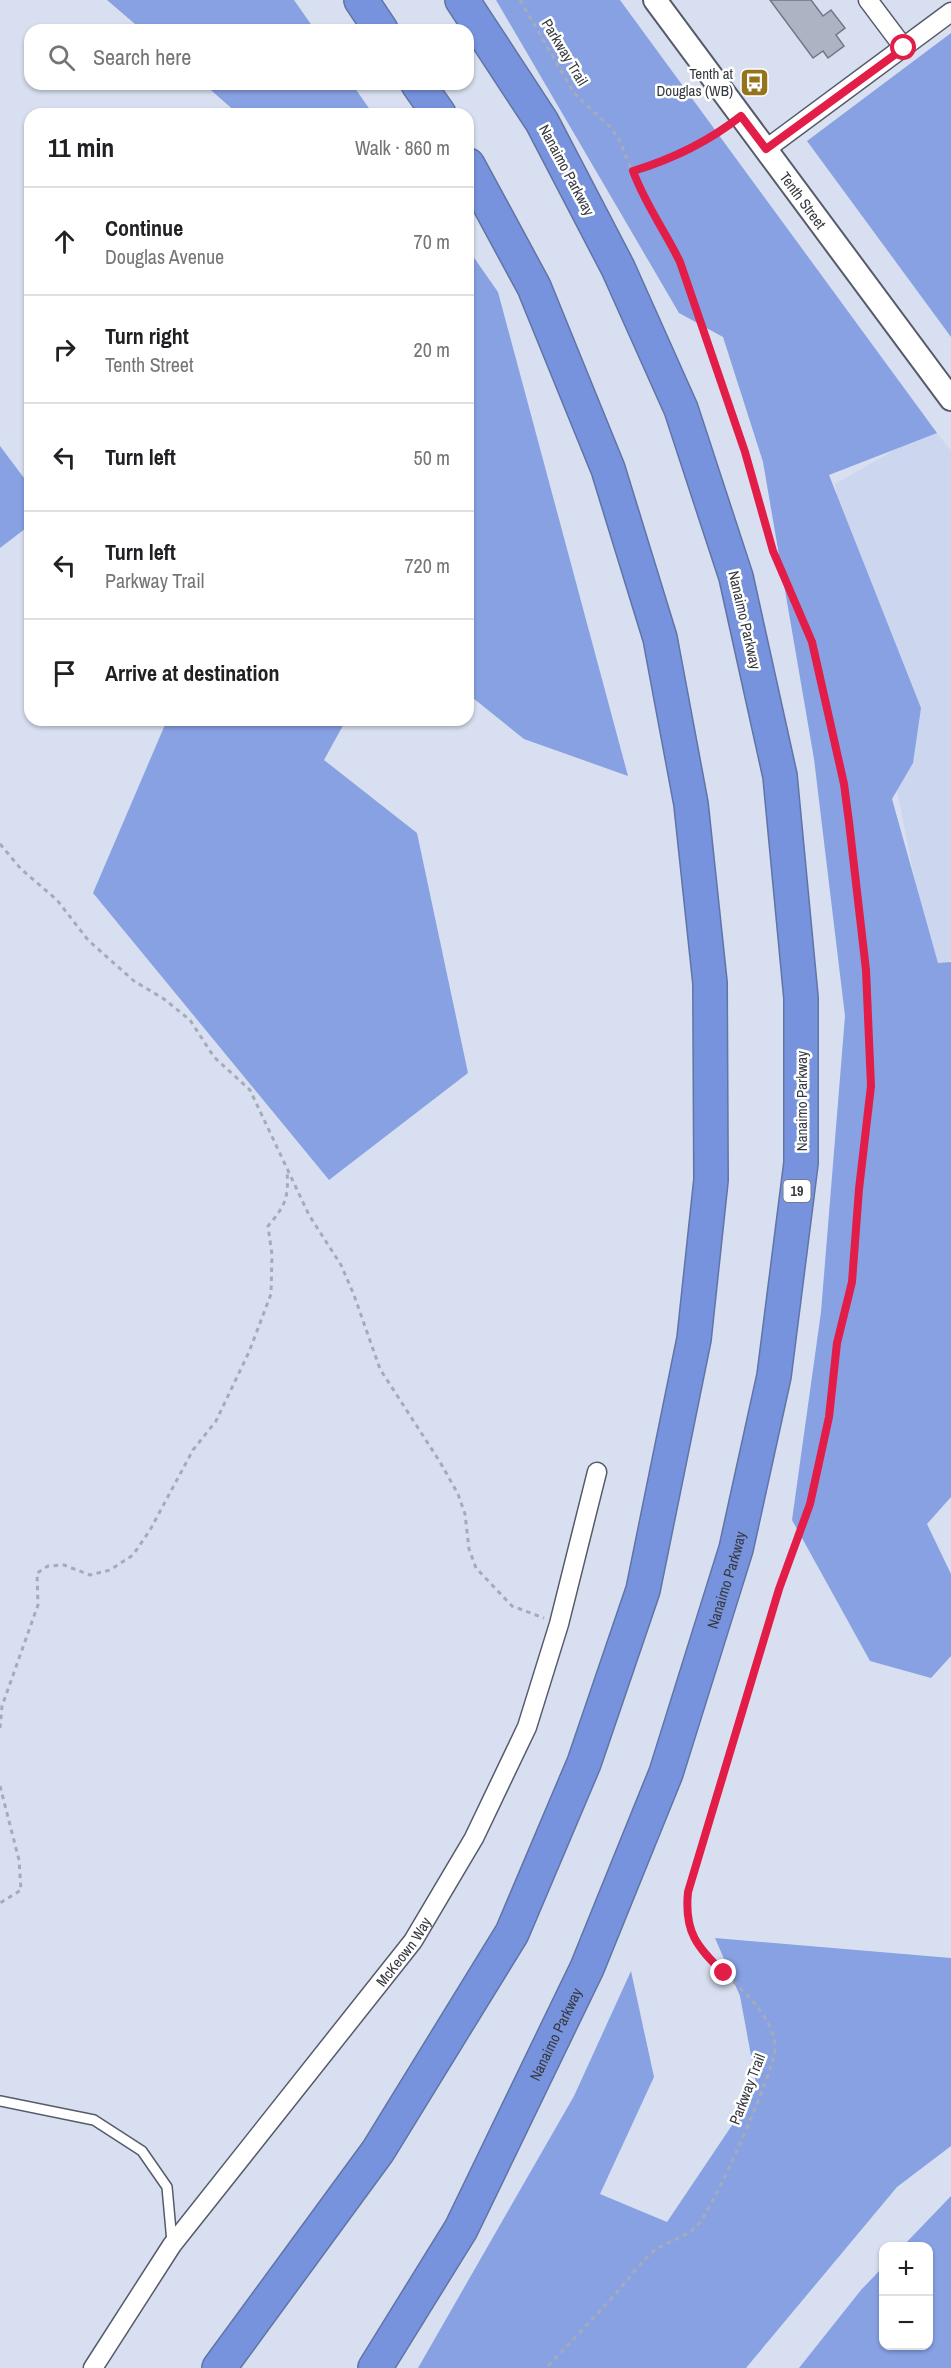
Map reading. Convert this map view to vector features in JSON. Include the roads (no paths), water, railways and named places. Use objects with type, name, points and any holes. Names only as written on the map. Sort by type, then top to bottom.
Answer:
[{"type":"highway","points":[[361,0],[377,24]]},
{"type":"highway","name":"Nanaimo Parkway","points":[[375,2368],[461,2229],[587,1968],[666,1773],[738,1538],[774,1376],[801,1163],[801,998],[780,776],[736,577],[681,409],[618,268],[542,122],[462,0]]},
{"type":"highway","points":[[422,90],[435,108]]},
{"type":"highway","points":[[219,2368],[378,2151],[512,1933],[584,1763],[643,1590],[694,1339],[711,1180],[710,983],[691,804],[660,638],[608,469],[534,287],[474,176]]},
{"type":"street","name":"Tenth Street","points":[[655,0],[951,399]]},
{"type":"street","points":[[868,0],[904,48]]},
{"type":"street","points":[[766,149],[951,12]]},
{"type":"street","name":"McKeown Way","points":[[93,2368],[172,2244],[413,1941],[474,1838],[527,1727],[559,1624],[597,1472]]},
{"type":"lane","points":[[0,2101],[94,2120],[142,2151],[167,2187],[172,2244]]},
{"type":"place","name":"Tenth at Douglas (WB)","points":[[754,82]]}]
